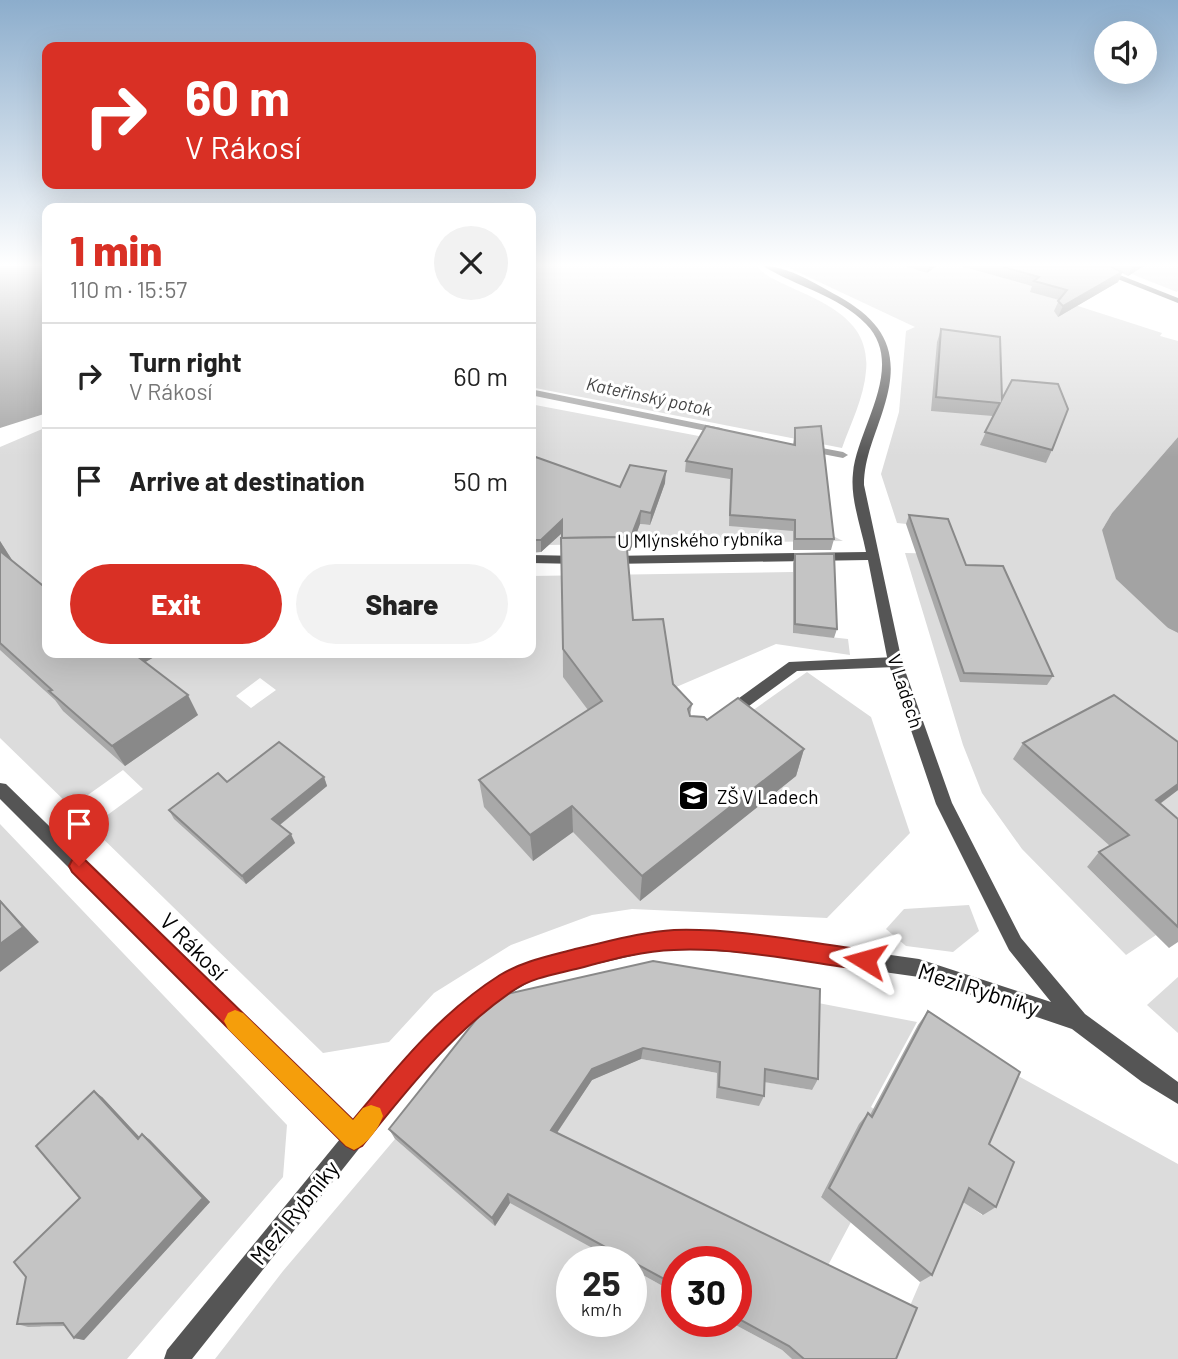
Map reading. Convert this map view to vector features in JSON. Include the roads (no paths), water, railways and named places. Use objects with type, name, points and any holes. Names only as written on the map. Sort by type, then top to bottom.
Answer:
[{"type":"street","name":"V Ladech","points":[[875,329],[885,351],[883,396],[858,462],[857,472],[871,556],[895,662],[944,804],[1015,944],[1078,1020],[1178,1094]]},
{"type":"street","name":"U Mlýnského rybníka","points":[[536,559],[871,556]]},
{"type":"street","points":[[716,722],[794,666],[895,662]]},
{"type":"street","name":"V Rákosí","points":[[0,789],[354,1138]]},
{"type":"street","name":"Mezi Rybníky","points":[[176,1359],[420,1056],[462,1016],[508,981],[533,970],[649,943],[674,940],[757,945],[919,968],[1078,1020]]},
{"type":"waterway","name":"Kateřinský potok","points":[[536,393],[721,431]]},
{"type":"waterway","name":"Kateřinský potok","points":[[806,448],[843,455]]},
{"type":"place","name":"ZŠ V Ladech","points":[[694,796]]}]
